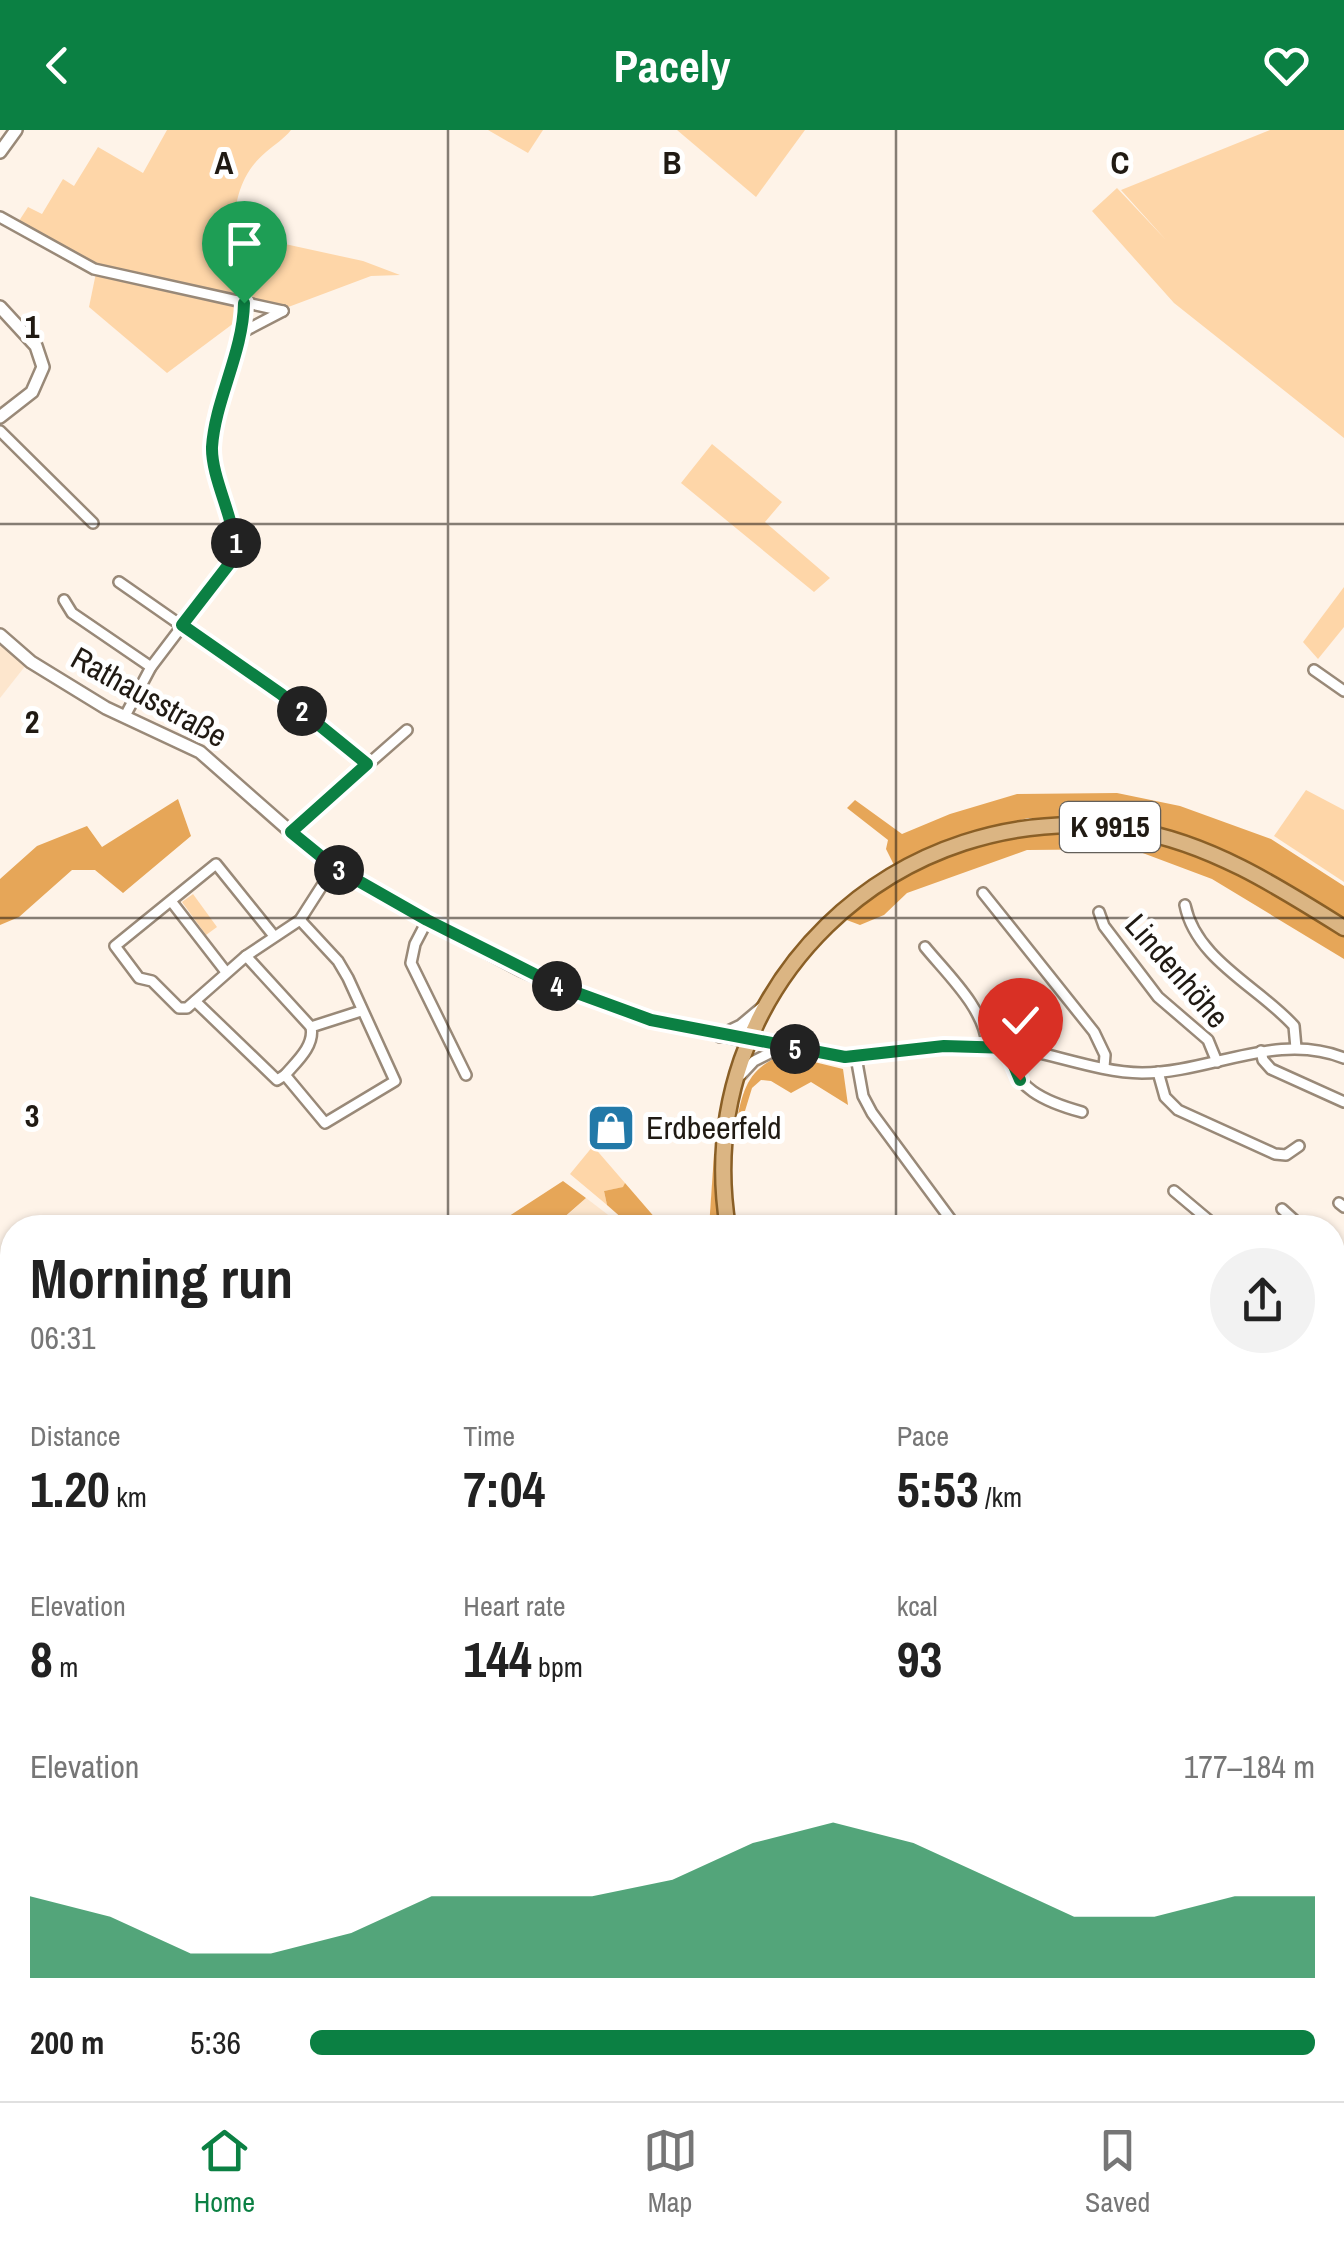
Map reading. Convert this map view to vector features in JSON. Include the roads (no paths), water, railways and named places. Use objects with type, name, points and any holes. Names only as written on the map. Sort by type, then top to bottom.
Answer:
[{"type":"main road","name":"K 9915","points":[[727,1215],[724,1168],[734,1085],[766,1004],[824,929],[895,872],[960,842],[1039,825],[1133,830],[1202,850],[1344,928]]},
{"type":"street","points":[[0,152],[16,130]]},
{"type":"street","points":[[0,218],[94,269],[283,311],[241,333]]},
{"type":"street","points":[[124,716],[151,668],[233,559],[237,548],[220,494],[212,442],[241,333],[244,303]]},
{"type":"street","points":[[0,308],[36,346],[42,358],[40,380],[32,392],[0,417]]},
{"type":"street","points":[[0,431],[94,522]]},
{"type":"street","points":[[118,582],[281,694],[367,764]]},
{"type":"street","points":[[64,600],[72,613],[151,668]]},
{"type":"street","name":"Rathausstraße","points":[[0,635],[31,662],[124,716],[200,752],[334,867],[427,920],[573,993],[651,1020],[749,1041]]},
{"type":"street","points":[[1314,670],[1344,692]]},
{"type":"street","points":[[291,832],[407,730]]},
{"type":"street","points":[[274,936],[216,864],[115,946],[139,978],[152,981],[180,1008],[187,1008],[246,956],[300,920],[334,867]]},
{"type":"street","points":[[982,894],[1094,1032],[1105,1055],[1104,1067]]},
{"type":"street","points":[[171,902],[226,972]]},
{"type":"street","name":"Lindenhöhe","points":[[1184,905],[1188,922],[1218,961],[1294,1026],[1296,1048]]},
{"type":"street","name":"Lindenhöhe","points":[[1099,912],[1104,926],[1158,997],[1208,1040],[1216,1062]]},
{"type":"street","points":[[285,1076],[326,1123],[396,1081],[338,960],[300,920]]},
{"type":"street","points":[[427,920],[415,944],[412,963],[466,1075]]},
{"type":"street","points":[[925,947],[979,1016],[986,1044]]},
{"type":"street","points":[[195,1001],[276,1080],[285,1076],[310,1044],[312,1027],[246,956]]},
{"type":"street","points":[[720,1036],[740,1026],[766,1004]]},
{"type":"street","points":[[312,1027],[361,1011]]},
{"type":"street","name":"Lindenhöhe","points":[[749,1041],[856,1058],[986,1044],[1104,1067],[1158,1072],[1261,1051],[1296,1048],[1311,1048],[1344,1058]]},
{"type":"street","points":[[734,1085],[754,1062],[782,1047]]},
{"type":"street","points":[[1010,1048],[1020,1080],[1031,1093],[1082,1112]]},
{"type":"street","name":"Lindenhöhe","points":[[1261,1051],[1271,1069],[1344,1102]]},
{"type":"street","points":[[856,1058],[862,1096],[947,1215]]},
{"type":"street","points":[[1158,1072],[1171,1104],[1195,1119],[1275,1154],[1286,1155],[1299,1146]]},
{"type":"street","points":[[1174,1191],[1192,1198],[1207,1215]]},
{"type":"street","points":[[1282,1209],[1294,1215]]},
{"type":"place","name":"Erdbeerfeld","points":[[611,1128]]}]
